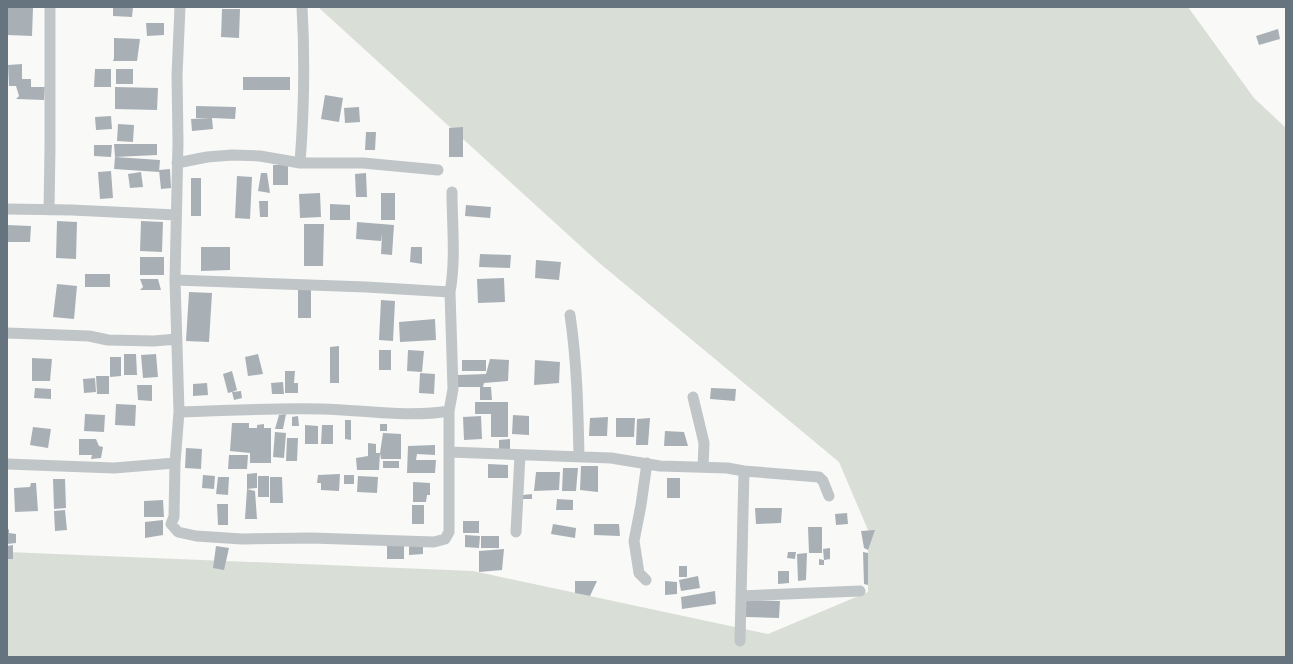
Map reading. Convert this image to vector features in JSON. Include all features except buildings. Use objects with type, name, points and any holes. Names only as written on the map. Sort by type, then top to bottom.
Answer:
[{"type":"street","points":[[49,210],[50,7]]},
{"type":"street","points":[[180,7],[177,83],[177,163],[174,280],[179,412],[175,462],[174,517],[171,524],[178,532],[196,536],[242,539],[311,538],[434,542],[445,539],[449,532],[449,412],[453,388],[450,292],[453,264],[452,192]]},
{"type":"street","points":[[300,163],[304,119],[305,80],[302,7]]},
{"type":"street","points":[[177,163],[207,157],[232,155],[260,156],[300,163],[363,164],[438,170]]},
{"type":"street","points":[[7,209],[176,215]]},
{"type":"street","points":[[174,280],[366,287],[450,292]]},
{"type":"street","points":[[570,315],[575,345],[578,388],[579,457]]},
{"type":"street","points":[[7,333],[24,335],[88,336],[108,340],[154,341],[177,339]]},
{"type":"street","points":[[693,397],[704,443],[703,468]]},
{"type":"street","points":[[179,412],[250,409],[322,409],[411,414],[449,412]]},
{"type":"street","points":[[449,452],[611,458],[660,466],[819,477],[823,481],[829,496]]},
{"type":"street","points":[[516,532],[520,455]]},
{"type":"street","points":[[7,464],[114,468],[175,462]]},
{"type":"street","points":[[646,464],[641,505],[634,541],[639,573],[646,580]]},
{"type":"street","points":[[740,641],[744,471]]},
{"type":"street","points":[[741,596],[860,591]]},
{"type":"shaded area","points":[[318,7],[1188,7],[1254,98],[1286,128],[1286,657],[7,657],[7,552],[473,571],[768,634],[868,592],[868,530],[839,462],[597,261]]}]
